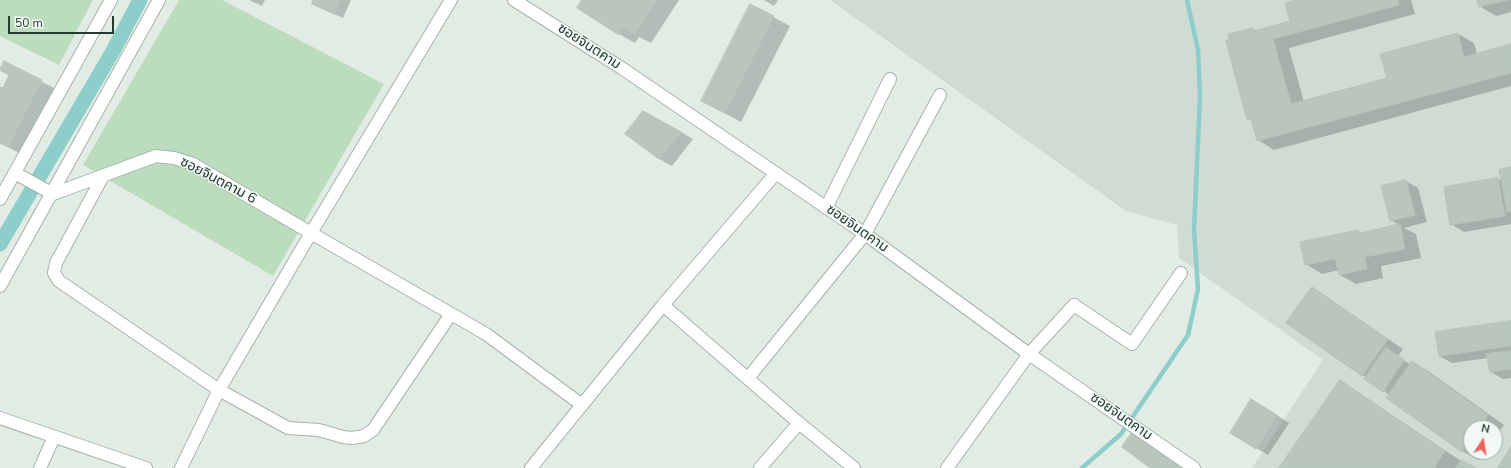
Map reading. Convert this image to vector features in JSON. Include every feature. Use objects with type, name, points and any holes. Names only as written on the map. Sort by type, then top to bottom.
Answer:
[{"type":"street","points":[[0,199],[16,173],[111,0]]},
{"type":"street","points":[[0,286],[159,0]]},
{"type":"street","points":[[181,468],[219,390],[451,0]]},
{"type":"street","name":"ซอยจินตคาม","points":[[514,0],[623,70],[865,234],[1029,354],[1194,468]]},
{"type":"street","points":[[826,208],[890,79]]},
{"type":"street","points":[[748,378],[865,234],[940,95]]},
{"type":"street","name":"ซอยจินตคาม 6","points":[[52,193],[156,156],[174,158],[193,164],[486,334],[582,405]]},
{"type":"street","points":[[16,173],[52,193]]},
{"type":"street","points":[[531,468],[663,305],[776,173]]},
{"type":"street","points":[[103,176],[56,263],[54,273],[59,282],[219,390],[288,428],[319,430],[343,437],[364,436],[373,430],[451,314]]},
{"type":"street","points":[[947,468],[1029,354],[1074,305],[1132,344],[1181,273]]},
{"type":"street","points":[[663,305],[799,423],[854,468]]},
{"type":"street","points":[[0,418],[143,468]]},
{"type":"street","points":[[760,468],[799,423]]},
{"type":"street","points":[[40,468],[54,437]]},
{"type":"shaded area","points":[[830,0],[1511,0],[1511,468],[1252,468],[1323,360],[1179,258],[1177,225],[1126,211]]},
{"type":"green space","points":[[0,0],[93,0],[59,65],[0,36]]},
{"type":"green space","points":[[179,0],[222,0],[384,84],[273,276],[83,165]]},
{"type":"building","points":[[313,0],[340,0],[334,14],[312,4]]},
{"type":"building","points":[[582,0],[657,0],[634,35],[623,28],[619,35],[577,8]]},
{"type":"building","points":[[1296,0],[1398,0],[1399,5],[1273,39],[1291,104],[1387,78],[1380,54],[1458,33],[1464,57],[1511,44],[1511,73],[1257,141],[1251,119],[1247,120],[1226,41],[1229,40],[1228,34],[1253,28],[1254,31],[1290,21],[1285,3]]},
{"type":"building","points":[[1477,0],[1508,0],[1479,7]]},
{"type":"building","points":[[750,4],[774,16],[725,113],[701,101]]},
{"type":"building","points":[[4,61],[42,80],[8,147],[0,143],[0,87],[3,88],[9,75],[0,70]]},
{"type":"building","points":[[643,111],[681,132],[659,159],[625,134]]},
{"type":"building","points":[[1511,167],[1511,211],[1507,212],[1499,170]]},
{"type":"building","points":[[1498,178],[1505,216],[1450,225],[1444,187]]},
{"type":"building","points":[[1406,180],[1415,215],[1390,221],[1381,186]]},
{"type":"building","points":[[1400,224],[1405,249],[1365,257],[1367,269],[1339,275],[1335,259],[1305,265],[1300,242],[1358,230],[1359,233]]},
{"type":"building","points":[[1312,287],[1388,339],[1362,376],[1286,323]]},
{"type":"building","points":[[1511,321],[1511,346],[1439,356],[1435,332]]},
{"type":"building","points":[[1386,347],[1404,360],[1383,392],[1364,379]]},
{"type":"building","points":[[1511,351],[1511,369],[1490,372],[1486,354]]},
{"type":"building","points":[[1412,361],[1488,415],[1485,420],[1463,420],[1462,452],[1386,398]]},
{"type":"building","points":[[1340,380],[1445,451],[1434,468],[1279,468]]},
{"type":"building","points":[[1251,399],[1277,415],[1256,449],[1230,433]]},
{"type":"building","points":[[1133,431],[1182,468],[1150,468],[1122,447]]},
{"type":"building","points":[[1511,447],[1511,468],[1498,468]]},
{"type":"building","points":[[1461,460],[1476,468],[1456,468]]},
{"type":"waterway","points":[[0,244],[113,51],[140,0]]},
{"type":"waterway","points":[[1082,468],[1121,434],[1188,335],[1198,289],[1194,230],[1200,96],[1198,50],[1187,0]]}]
